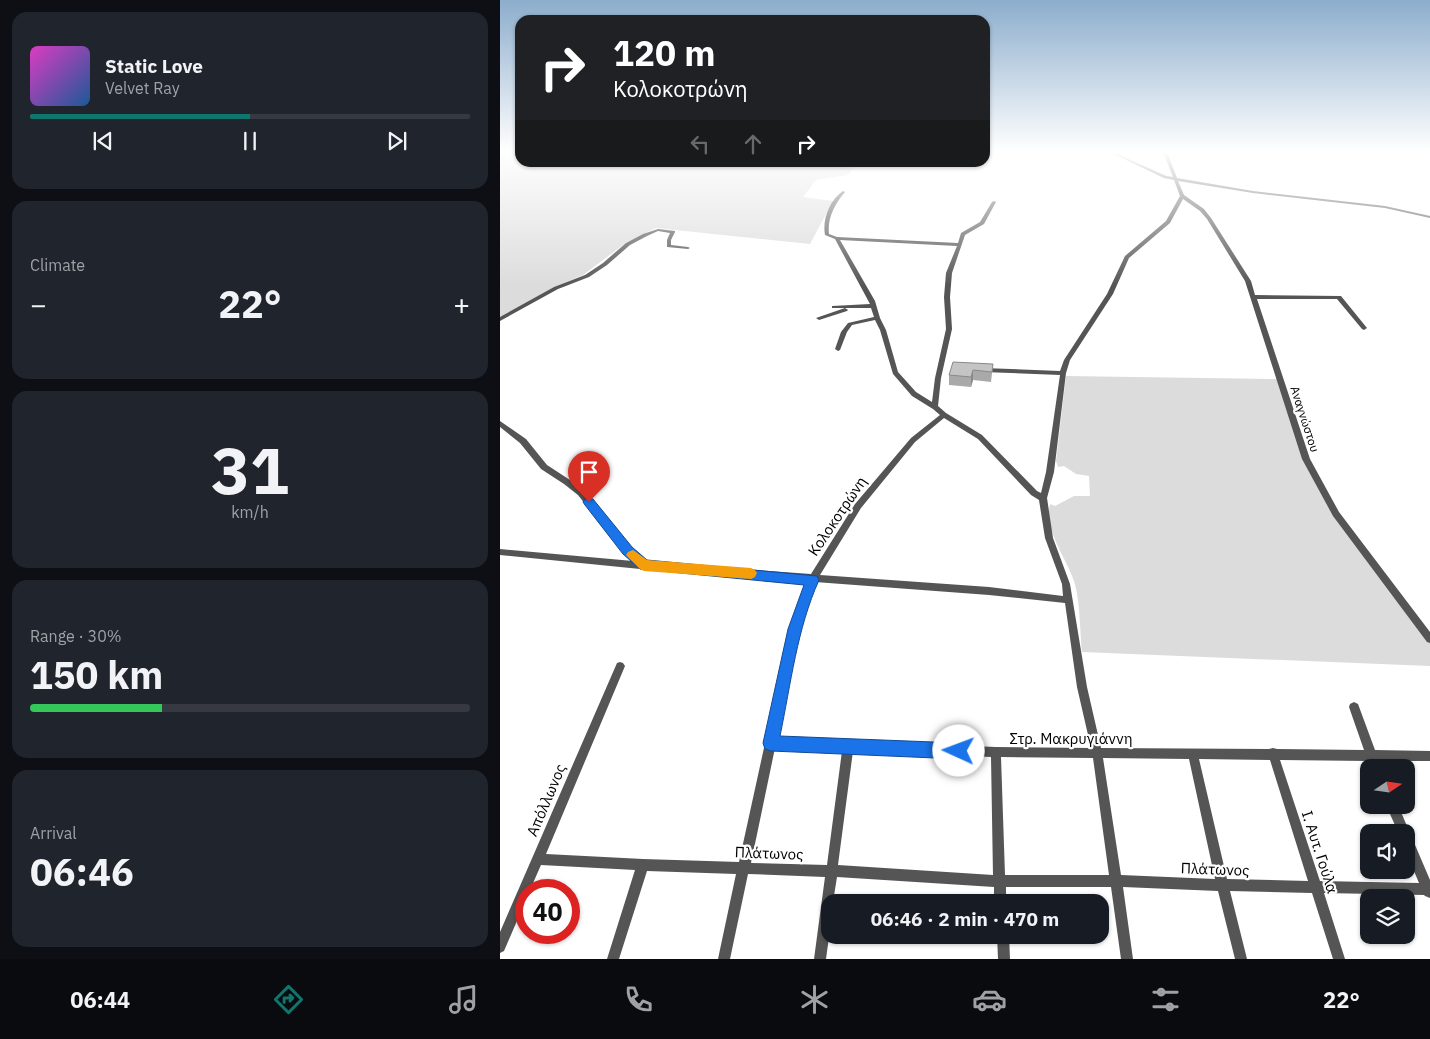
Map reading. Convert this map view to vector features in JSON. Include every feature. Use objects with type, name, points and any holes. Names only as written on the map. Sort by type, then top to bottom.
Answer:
[{"type":"street","points":[[839,197],[833,204],[826,231],[827,235],[837,238],[960,245]]},
{"type":"street","points":[[1128,959],[1096,752],[1082,687],[1068,600],[1062,570],[1049,538],[1043,498],[1050,472],[1063,373],[1067,360],[1110,294],[1127,257],[1168,222],[1182,197]]},
{"type":"street","name":"Αναγνώστου","points":[[1183,197],[1202,210],[1217,228],[1248,281],[1306,459],[1336,514],[1430,639]]},
{"type":"street","points":[[1295,197],[1385,207],[1430,217]]},
{"type":"street","points":[[935,407],[938,378],[949,329],[947,297],[949,272],[963,234],[982,223],[994,202]]},
{"type":"street","points":[[500,319],[556,288],[587,276],[605,264],[628,244],[653,231],[668,230],[673,232],[669,240],[670,246],[688,248]]},
{"type":"street","points":[[837,238],[874,306],[895,372],[914,394],[980,437],[1034,493],[1043,498]]},
{"type":"street","points":[[1254,297],[1339,297],[1364,328]]},
{"type":"street","points":[[834,307],[874,306]]},
{"type":"street","points":[[819,318],[854,307]]},
{"type":"street","points":[[838,350],[848,324],[877,318]]},
{"type":"street","points":[[941,367],[951,367]]},
{"type":"street","points":[[979,370],[1063,373]]},
{"type":"street","name":"Κολοκοτρώνη","points":[[724,959],[795,629],[805,596],[812,580],[858,506],[913,440],[944,415]]},
{"type":"street","points":[[500,422],[523,441],[544,467],[581,494],[627,551],[644,565]]},
{"type":"street","points":[[500,552],[812,580],[989,591],[1068,600]]},
{"type":"street","name":"Απόλλωνος","points":[[500,947],[620,666]]},
{"type":"street","points":[[1354,707],[1372,759]]},
{"type":"street","name":"Στρ. Μακρυγιάννη","points":[[771,743],[996,752],[1273,753],[1430,756]]},
{"type":"street","points":[[820,959],[848,746]]},
{"type":"street","points":[[996,752],[1000,894]]},
{"type":"street","name":"Ι. Αυτ. Γούλα","points":[[1273,753],[1339,959]]},
{"type":"street","points":[[1193,754],[1222,886],[1241,959]]},
{"type":"street","points":[[1415,858],[1429,890]]},
{"type":"street","name":"Πλάτωνος","points":[[537,859],[999,881],[1115,881],[1222,886],[1429,890]]},
{"type":"street","points":[[613,959],[643,865]]},
{"type":"street","points":[[1003,944],[1004,959]]},
{"type":"shaded area","points":[[500,197],[803,197],[833,201],[810,244],[656,228],[627,242],[583,275],[554,287],[500,318]]},
{"type":"shaded area","points":[[1066,376],[1277,379],[1319,490],[1430,640],[1430,666],[1082,652],[1076,588],[1053,534],[1049,514],[1050,504],[1055,506],[1074,496],[1090,496],[1089,476],[1076,474],[1064,466],[1058,467],[1056,461]]},
{"type":"building","points":[[953,362],[993,364],[992,372],[973,370],[971,377],[949,375]]},
{"type":"slow traffic","points":[[633,555],[644,565],[751,573]]},
{"type":"route","points":[[589,502],[627,551],[644,565],[812,580],[795,629],[771,743],[959,751]]}]
